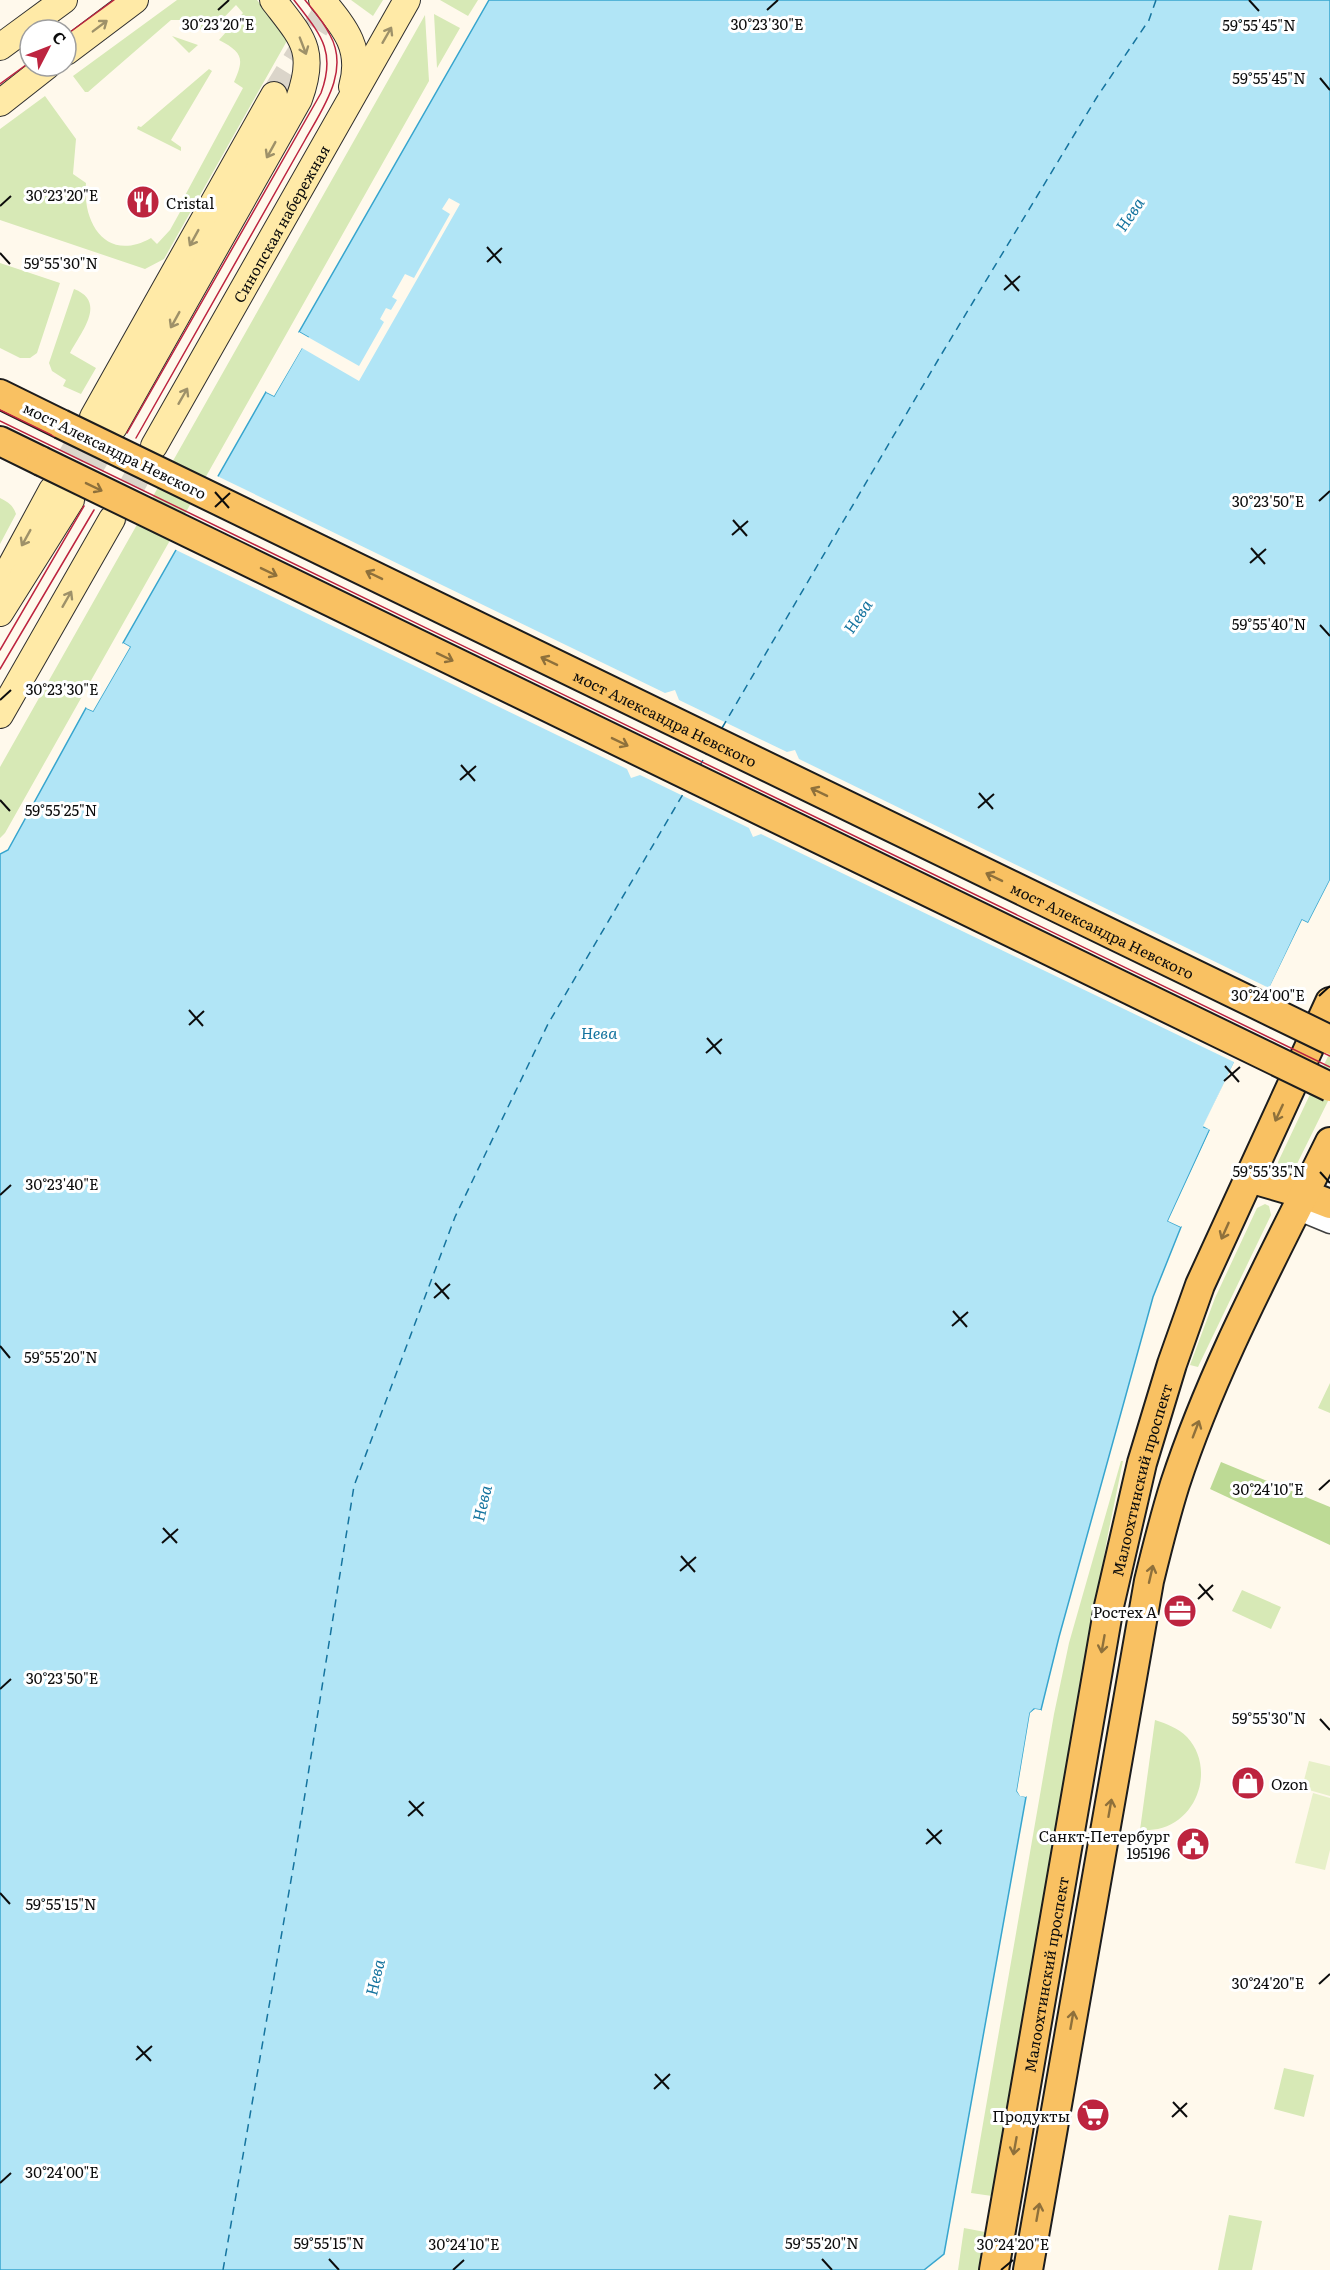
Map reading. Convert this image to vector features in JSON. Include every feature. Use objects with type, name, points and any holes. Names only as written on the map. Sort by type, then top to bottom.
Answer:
[{"type":"main road","points":[[0,46],[64,0]]},
{"type":"main road","points":[[78,43],[135,0]]},
{"type":"main road","points":[[273,0],[296,29],[305,48],[308,66],[299,99],[104,422],[274,95]]},
{"type":"main road","points":[[322,0],[346,31],[355,52],[356,74],[347,104]]},
{"type":"main road","name":"Синопская набережная","points":[[154,446],[407,0]]},
{"type":"main road","points":[[0,103],[32,78]]},
{"type":"main road","name":"мост Александра Невского","points":[[0,394],[1330,1040]]},
{"type":"main road","points":[[0,441],[1330,1087]]},
{"type":"main road","points":[[0,585],[62,495],[0,613]]},
{"type":"main road","points":[[0,715],[112,519]]},
{"type":"main road","name":"Малоохтинский проспект","points":[[994,2270],[1109,1606],[1142,1463],[1172,1364],[1200,1285],[1330,1002]]},
{"type":"main road","points":[[1028,2270],[1147,1592],[1159,1542],[1176,1484],[1205,1405],[1245,1316],[1310,1203],[1330,1142]]},
{"type":"main road","points":[[1249,1178],[1310,1203]]},
{"type":"street","points":[[1310,1203],[1330,1224]]},
{"type":"green space","points":[[177,0],[257,0],[288,39],[164,259],[145,269],[0,220],[0,129],[45,96],[76,139],[73,174],[86,183],[88,212],[100,235],[122,246],[151,238],[157,244],[170,230],[185,203],[182,201],[243,88],[234,82],[240,67],[237,52],[219,40],[243,13],[236,5],[209,33],[181,20],[171,20],[88,92],[85,92],[74,78],[78,78],[78,72]]},
{"type":"green space","points":[[351,0],[383,0],[373,16]]},
{"type":"green space","points":[[440,0],[478,0],[468,16]]},
{"type":"green space","points":[[434,14],[460,28],[437,68]]},
{"type":"green space","points":[[425,15],[429,81],[5,833],[0,838],[0,767]]},
{"type":"green space","points":[[172,36],[198,45],[189,53]]},
{"type":"green space","points":[[209,69],[212,71],[171,140],[181,147],[181,151],[137,129],[138,126],[141,127]]},
{"type":"green space","points":[[0,263],[60,283],[37,353],[30,358],[20,358],[0,348]]},
{"type":"green space","points":[[74,289],[84,295],[89,302],[90,310],[85,327],[70,353],[96,368],[81,394],[63,386],[66,380],[52,371],[49,363]]},
{"type":"green space","points":[[0,498],[10,504],[16,514],[0,544]]},
{"type":"green space","points":[[1330,1052],[1330,1097],[1294,1170],[1289,1173],[1280,1171],[1278,1162]]},
{"type":"green space","points":[[1265,1204],[1269,1206],[1271,1215],[1198,1367],[1190,1365],[1215,1298],[1257,1208]]},
{"type":"green space","points":[[1330,1383],[1330,1413],[1318,1408]]},
{"type":"green space","points":[[1121,1461],[1123,1461],[1108,1534],[992,2196],[971,2193],[1054,1714],[1069,1643]]},
{"type":"green space","points":[[1221,1462],[1330,1507],[1330,1545],[1210,1489]]},
{"type":"green space","points":[[1242,1590],[1281,1607],[1271,1629],[1232,1611]]},
{"type":"green space","points":[[1155,1720],[1176,1729],[1187,1737],[1200,1763],[1201,1777],[1193,1804],[1184,1815],[1172,1824],[1158,1829],[1140,1830]]},
{"type":"green space","points":[[1309,1761],[1330,1766],[1330,1796],[1302,1788]]},
{"type":"green space","points":[[1313,1793],[1330,1798],[1330,1850],[1325,1870],[1295,1863]]},
{"type":"green space","points":[[1284,2068],[1314,2075],[1304,2117],[1274,2109]]},
{"type":"green space","points":[[1229,2215],[1262,2221],[1252,2270],[1218,2270]]},
{"type":"green space","points":[[964,2228],[985,2232],[978,2270],[958,2270]]},
{"type":"water","name":"Нева","points":[[489,0],[1330,0],[1330,880],[1308,923],[1302,920],[1204,1127],[1210,1129],[1168,1221],[1181,1227],[1153,1297],[1041,1710],[1034,1709],[1030,1713],[1017,1791],[1026,1797],[944,2254],[924,2270],[0,2270],[0,854],[8,850],[86,708],[93,711],[130,647],[123,643],[266,392],[274,396],[308,337],[299,332]]},
{"type":"pier","points":[[449,198],[460,204],[359,381],[302,348],[274,396],[266,392],[267,389],[272,392],[304,338],[298,335],[299,332],[359,366],[384,322],[380,319],[386,308],[391,310],[397,300],[392,297],[405,274],[414,278],[450,214],[442,209]]},
{"type":"pier","points":[[215,475],[665,693],[675,690],[679,700],[787,752],[795,750],[799,759],[1269,988],[1302,920],[1308,923],[1330,880],[1330,887],[1310,925],[1303,924],[1207,1125],[1213,1127],[1213,1130],[1172,1220],[1182,1224],[1181,1227],[1168,1221],[1210,1130],[1203,1126],[1234,1062],[761,834],[753,837],[749,828],[640,775],[631,778],[627,769],[174,549]]},
{"type":"pier","points":[[123,643],[130,647],[93,711],[86,708],[88,705],[92,707],[126,648],[122,645]]},
{"type":"pier","points":[[1035,1709],[1041,1710],[1041,1713],[1033,1714],[1020,1791],[1026,1794],[1026,1797],[1020,1796],[1017,1791],[1030,1713]]},
{"type":"ferry route","points":[[722,728],[938,360],[1097,97],[1149,20],[1156,0]]},
{"type":"ferry route","points":[[699,767],[707,753]]},
{"type":"ferry route","points":[[223,2270],[294,1863],[354,1486],[455,1217],[548,1024],[686,789]]},
{"type":"tunnel","points":[[274,95],[333,0]]},
{"type":"tunnel","points":[[52,490],[93,417]]},
{"type":"tunnel","points":[[72,499],[114,427]]},
{"type":"tunnel","points":[[113,519],[154,447]]},
{"type":"tram line","points":[[78,26],[114,0]]},
{"type":"tram line","points":[[127,433],[321,93],[327,65],[326,53],[318,33],[294,0]]},
{"type":"tram line","points":[[136,438],[332,89],[336,76],[335,49],[325,26],[305,0]]},
{"type":"tram line","points":[[0,84],[18,71]]},
{"type":"tram line","points":[[0,410],[1330,1056]]},
{"type":"tram line","points":[[0,421],[1330,1067]]},
{"type":"tram line","points":[[0,650],[84,506]]},
{"type":"tram line","points":[[0,669],[94,510]]},
{"type":"place","name":"Cristal","points":[[143,202]]},
{"type":"place","name":"Ростех А","points":[[1180,1611]]},
{"type":"place","name":"Ozon","points":[[1248,1783]]},
{"type":"place","name":"Санкт-Петербург 195196","points":[[1193,1844]]},
{"type":"place","name":"Продукты","points":[[1093,2115]]}]
